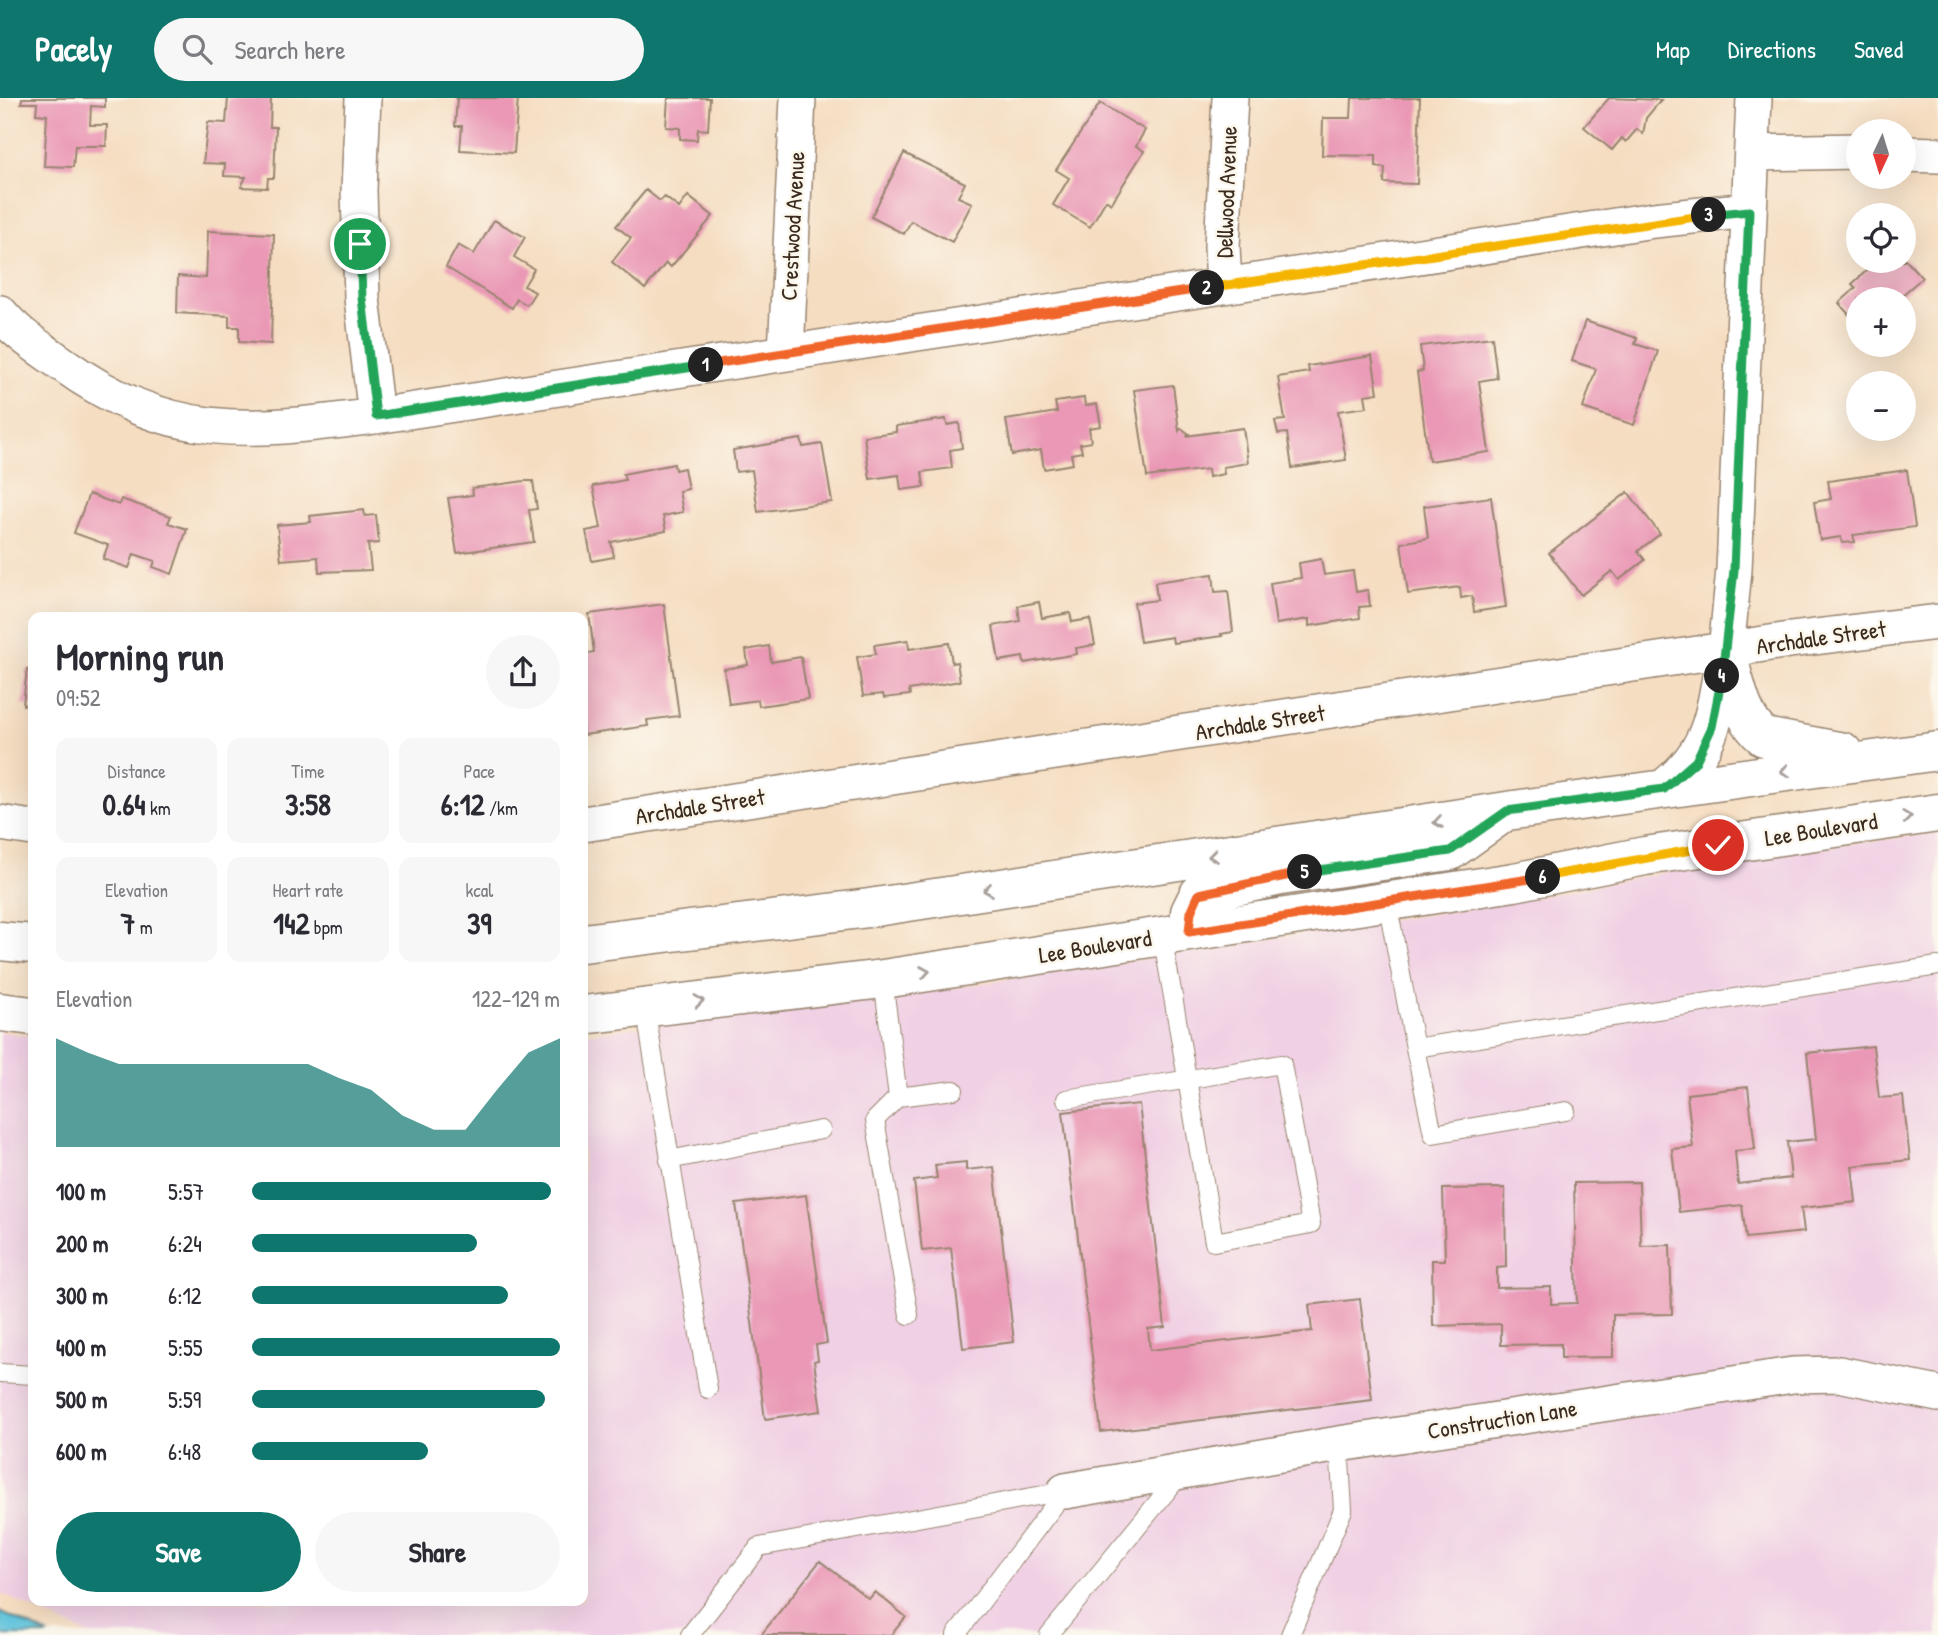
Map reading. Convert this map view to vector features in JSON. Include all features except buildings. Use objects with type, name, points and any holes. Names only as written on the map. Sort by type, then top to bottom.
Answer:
[{"type":"main road","points":[[1726,652],[1746,713],[1755,731],[1764,737],[1876,758]]},
{"type":"main road","points":[[1664,789],[1696,761],[1712,727],[1726,652]]},
{"type":"main road","points":[[588,942],[869,908],[1507,811],[1938,751]]},
{"type":"main road","points":[[1175,934],[1191,912],[1199,894],[1280,876],[1450,851],[1507,811]]},
{"type":"main road","name":"Lee Boulevard","points":[[588,1014],[883,979],[1514,882],[1645,856],[1938,813]]},
{"type":"main road","points":[[0,940],[28,943]]},
{"type":"main road","points":[[0,1012],[28,1015]]},
{"type":"street","points":[[363,98],[359,190],[362,298],[376,416]]},
{"type":"street","name":"Crestwood Avenue","points":[[786,353],[798,98]]},
{"type":"street","name":"Dellwood Avenue","points":[[1224,285],[1222,246],[1230,98]]},
{"type":"street","points":[[1726,652],[1734,570],[1754,98]]},
{"type":"street","points":[[1752,153],[1846,151]]},
{"type":"street","points":[[1916,154],[1938,155]]},
{"type":"street","points":[[0,313],[13,328],[92,386],[131,406],[169,420],[214,428],[270,429],[376,416],[1654,220],[1749,211]]},
{"type":"street","name":"Archdale Street","points":[[588,823],[1726,652],[1790,639],[1938,622]]},
{"type":"street","points":[[0,823],[28,827]]},
{"type":"street","name":"Construction Lane","points":[[1065,1491],[1339,1444],[1793,1375],[1839,1374],[1938,1394]]},
{"type":"lane","points":[[1387,901],[1433,1134],[1566,1111]]},
{"type":"lane","points":[[1066,1099],[1187,1079],[1282,1064],[1311,1224],[1214,1242],[1187,1079],[1175,934]]},
{"type":"lane","points":[[1415,1048],[1938,966]]},
{"type":"lane","points":[[883,979],[898,1097]]},
{"type":"lane","points":[[645,1007],[708,1389]]},
{"type":"lane","points":[[909,1315],[875,1119],[898,1097],[954,1090]]},
{"type":"lane","points":[[669,1160],[821,1130]]},
{"type":"lane","points":[[0,1373],[28,1375]]},
{"type":"lane","points":[[1290,1635],[1343,1510],[1339,1444]]},
{"type":"lane","points":[[1049,1635],[1185,1469]]},
{"type":"lane","points":[[690,1635],[759,1547],[1065,1491]]},
{"type":"lane","points":[[956,1635],[1065,1491]]},
{"type":"shaded area","points":[[1938,833],[1938,1635],[89,1635],[0,1593],[0,1032],[28,1035],[28,1606],[588,1606],[588,1033],[885,998],[1189,952],[1204,953],[1205,949],[1517,901],[1750,856]]},
{"type":"water","points":[[0,1612],[49,1635],[0,1635]]},
{"type":"route","points":[[360,244],[362,298],[376,416],[1654,220],[1749,211],[1734,570],[1726,652],[1712,727],[1696,761],[1664,789],[1507,811],[1450,851],[1280,876],[1199,894],[1191,912],[1189,932],[1514,882],[1645,856],[1718,845]]}]
